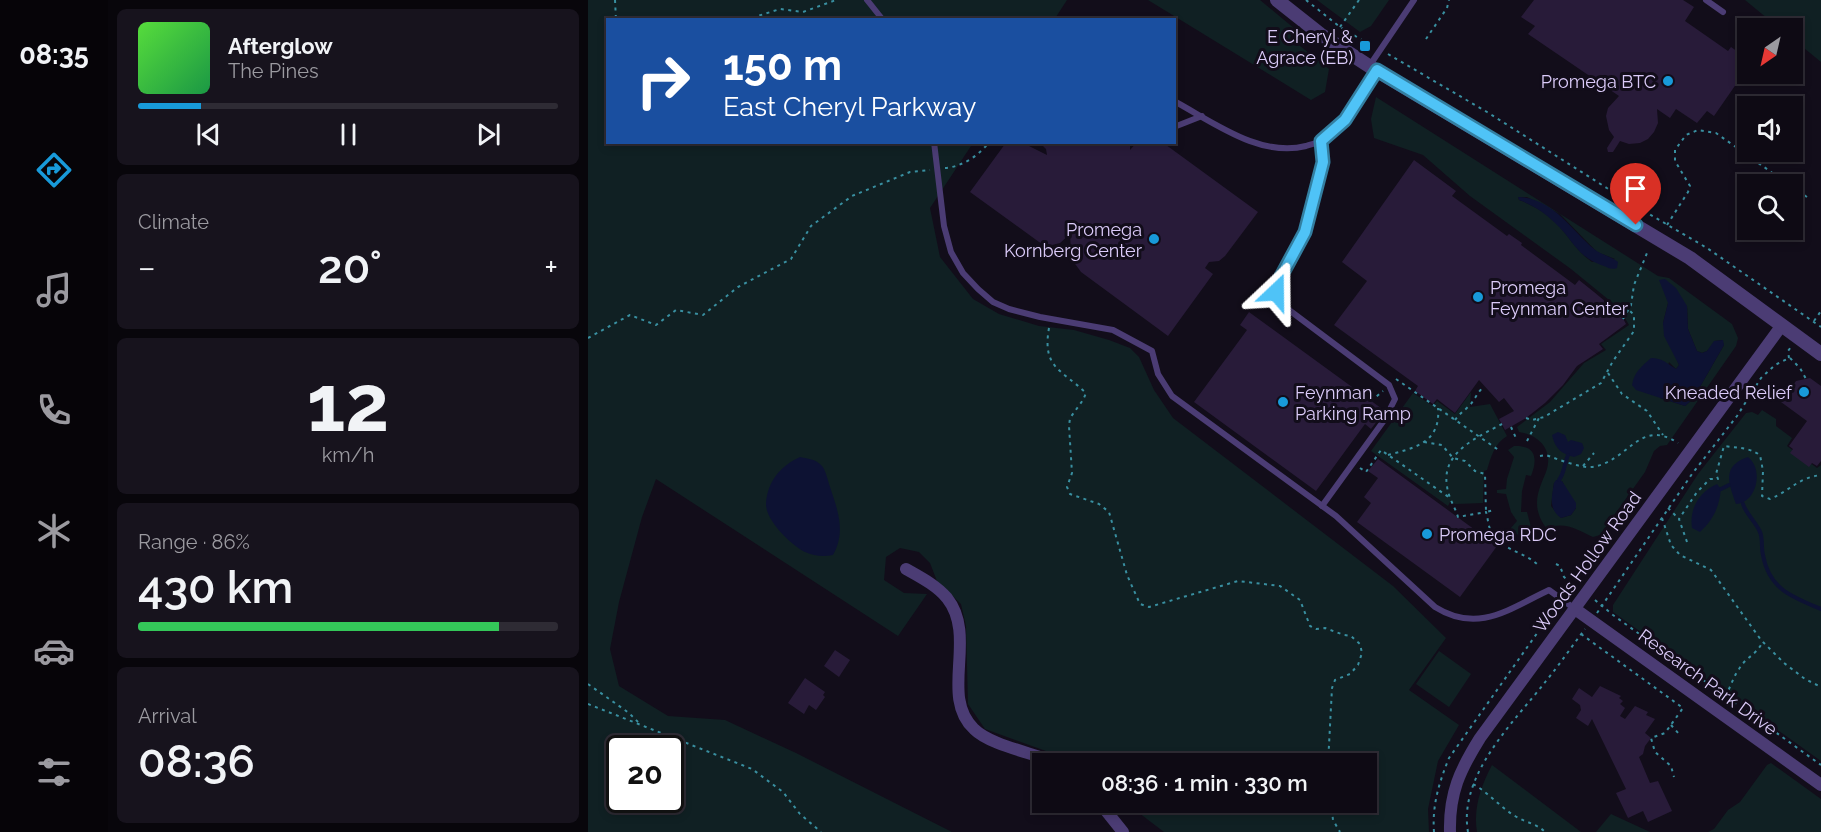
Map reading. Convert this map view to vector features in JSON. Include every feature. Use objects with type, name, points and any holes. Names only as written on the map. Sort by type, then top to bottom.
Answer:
[{"type":"street","points":[[1277,0],[1290,7],[1320,34],[1373,68],[1666,243],[1821,354]]},
{"type":"street","name":"Woods Hollow Road","points":[[1450,832],[1450,808],[1455,785],[1480,738],[1782,325]]},
{"type":"street","points":[[906,569],[932,584],[946,597],[959,620],[961,639],[959,691],[960,706],[965,719],[980,735],[1032,754]]},
{"type":"street","name":"Research Park Drive","points":[[1575,609],[1821,785]]},
{"type":"street","points":[[1108,813],[1123,832]]},
{"type":"lane","points":[[867,0],[881,18]]},
{"type":"lane","points":[[1176,102],[1256,143],[1297,148],[1321,141],[1345,120],[1414,0]]},
{"type":"lane","points":[[1706,0],[1724,12]]},
{"type":"lane","points":[[1176,126],[1202,116]]},
{"type":"lane","points":[[1321,141],[1323,162],[1305,232],[1278,282],[1276,292],[1279,301],[1285,307],[1389,385],[1395,399],[1391,409],[1322,506]]},
{"type":"lane","points":[[934,144],[944,226],[951,252],[963,273],[993,302],[1009,309],[1050,319],[1113,330],[1152,351],[1158,374],[1172,396],[1336,516],[1435,607],[1447,615],[1462,620],[1478,620],[1549,590],[1575,609]]},
{"type":"path","points":[[615,0],[616,18]]},
{"type":"path","points":[[751,18],[780,9],[803,12],[836,0]]},
{"type":"path","points":[[1306,0],[1340,27],[1368,45]]},
{"type":"path","points":[[1340,27],[1359,0]]},
{"type":"path","points":[[1426,39],[1447,8],[1449,0]]},
{"type":"path","points":[[1393,57],[1487,112],[1666,225],[1707,248],[1821,327]]},
{"type":"path","points":[[1666,225],[1690,186],[1675,162],[1675,150],[1686,135],[1698,130],[1716,133],[1774,174]]},
{"type":"path","points":[[588,338],[630,315],[656,325],[676,310],[703,315],[738,287],[791,259],[811,226],[852,196],[910,172],[951,168],[966,162],[988,144]]},
{"type":"path","points":[[1803,195],[1810,200]]},
{"type":"path","points":[[1623,319],[1629,310],[1634,285],[1647,253]]},
{"type":"path","points":[[1526,418],[1539,418],[1587,393],[1601,383],[1634,331],[1634,315],[1629,310]]},
{"type":"path","points":[[1807,326],[1821,311]]},
{"type":"path","points":[[1050,319],[1046,344],[1050,361],[1056,369],[1086,393],[1070,418],[1072,473],[1067,487],[1070,494],[1099,504],[1109,512],[1127,575],[1140,604],[1149,607],[1238,581],[1280,586],[1300,600],[1310,626],[1351,636],[1360,644],[1362,653],[1358,665],[1350,674],[1335,680],[1332,688],[1329,753]]},
{"type":"path","points":[[1793,344],[1788,351],[1789,358],[1800,368],[1806,379]]},
{"type":"path","points":[[1596,615],[1668,508],[1737,416],[1761,378],[1775,365],[1789,358]]},
{"type":"path","points":[[1608,373],[1622,394],[1647,411],[1662,430],[1663,435]]},
{"type":"path","points":[[1371,401],[1396,379],[1500,451]]},
{"type":"path","points":[[1455,420],[1476,393],[1484,387]]},
{"type":"path","points":[[1388,455],[1424,442],[1430,437],[1439,418],[1438,408]]},
{"type":"path","points":[[1527,441],[1539,418]]},
{"type":"path","points":[[1494,510],[1458,517],[1446,485],[1447,471],[1453,458],[1470,441],[1502,424]]},
{"type":"path","points":[[1511,427],[1516,438]]},
{"type":"path","points":[[1540,456],[1546,455],[1589,468],[1616,458],[1642,438],[1652,434],[1663,435],[1678,443]]},
{"type":"path","points":[[1430,437],[1447,449],[1453,458],[1465,461],[1475,471],[1485,474],[1486,512],[1490,529],[1499,542],[1531,558],[1538,566]]},
{"type":"path","points":[[1718,441],[1724,446],[1753,450],[1760,455],[1762,496],[1770,499],[1781,495],[1797,481],[1821,475]]},
{"type":"path","points":[[1424,442],[1436,443]]},
{"type":"path","points":[[1679,519],[1704,485],[1710,479],[1718,479],[1716,474],[1724,446]]},
{"type":"path","points":[[1354,463],[1366,472],[1381,450],[1450,498]]},
{"type":"path","points":[[1583,466],[1594,453]]},
{"type":"path","points":[[1668,508],[1679,519],[1687,543]]},
{"type":"path","points":[[1662,518],[1675,550],[1680,555],[1711,570],[1762,642],[1784,663],[1805,679],[1821,687]]},
{"type":"path","points":[[1556,564],[1560,566],[1564,577],[1572,583]]},
{"type":"path","points":[[1592,598],[1612,615],[1821,765]]},
{"type":"path","points":[[1575,631],[1683,708],[1665,733],[1651,738],[1655,752],[1671,766],[1674,777]]},
{"type":"path","points":[[1468,832],[1468,805],[1473,784],[1506,731],[1581,635]]},
{"type":"path","points":[[1725,696],[1733,684],[1738,669],[1758,652],[1762,642]]},
{"type":"path","points":[[588,684],[629,713],[641,725]]},
{"type":"path","points":[[588,704],[752,769],[783,792],[800,814],[821,832]]},
{"type":"path","points":[[1671,725],[1680,735]]},
{"type":"path","points":[[1473,784],[1515,816],[1535,824],[1545,832]]},
{"type":"path","points":[[1332,813],[1333,820],[1340,832]]},
{"type":"shaded area","points":[[588,0],[1067,0],[1055,18],[606,18],[606,144],[972,144],[930,208],[940,257],[973,299],[999,314],[1039,326],[1074,330],[1130,348],[1139,357],[1154,390],[1173,418],[1393,586],[1446,638],[1409,690],[1459,725],[1438,761],[1428,809],[1429,832],[1164,832],[1139,813],[1377,813],[1377,753],[1052,753],[985,729],[968,704],[966,626],[961,604],[937,581],[930,563],[919,552],[900,548],[886,557],[884,580],[904,593],[927,594],[898,636],[656,479],[642,517],[619,602],[610,649],[619,686],[668,716],[725,720],[796,753],[952,832],[588,832]]},
{"type":"shaded area","points":[[1148,0],[1260,0],[1295,29],[1290,38],[1329,69],[1325,92],[1311,100]]},
{"type":"shaded area","points":[[1317,0],[1389,0],[1371,26],[1360,32]]},
{"type":"shaded area","points":[[1745,0],[1821,0],[1821,62],[1803,47],[1803,18],[1767,18]]},
{"type":"shaded area","points":[[1376,97],[1658,276],[1669,278],[1732,324],[1738,338],[1736,346],[1667,445],[1660,446],[1654,451],[1645,472],[1600,535],[1593,537],[1576,529],[1559,525],[1547,529],[1540,517],[1537,503],[1548,464],[1546,450],[1533,436],[1519,432],[1517,427],[1550,402],[1584,363],[1606,350],[1601,344],[1629,325],[1620,309],[1571,269],[1470,196],[1423,155],[1374,138],[1371,119]],"holes":[[[1518,197],[1527,197],[1560,214],[1597,252],[1615,259],[1592,262],[1552,219],[1519,200]],[[1668,303],[1687,306],[1688,329],[1697,351],[1702,353],[1707,351],[1715,341],[1722,340],[1724,345],[1693,399],[1685,406],[1660,398],[1669,362],[1676,369],[1679,365],[1663,323]],[[1562,481],[1576,508],[1571,515],[1561,518],[1551,506],[1554,483]]]},
{"type":"shaded area","points":[[1471,392],[1470,407],[1490,404],[1507,436],[1496,447],[1487,470],[1484,471],[1483,503],[1456,504],[1450,502],[1448,506],[1371,451],[1413,393],[1433,406],[1437,401],[1455,414]]},
{"type":"shaded area","points":[[1762,410],[1776,419],[1776,426],[1792,438],[1787,446],[1817,468],[1821,465],[1821,761],[1613,612],[1613,605],[1698,474],[1746,413],[1752,412],[1758,415]]},
{"type":"shaded area","points":[[1514,446],[1527,448],[1533,454],[1534,459],[1531,476],[1526,475],[1522,491],[1521,512],[1527,512],[1532,531],[1527,538],[1521,537],[1510,529],[1517,521],[1511,512],[1506,494],[1497,493],[1497,490],[1506,489],[1514,457],[1508,450]]},
{"type":"shaded area","points":[[1439,651],[1471,674],[1449,707],[1416,684]]},
{"type":"shaded area","points":[[1771,763],[1821,799],[1821,832],[1708,832],[1714,829],[1728,810],[1740,802],[1767,765]]},
{"type":"shaded area","points":[[1492,765],[1581,832],[1477,832],[1476,814],[1479,797]]},
{"type":"shaded area","points":[[1611,814],[1650,832],[1596,832]]},
{"type":"water","points":[[1518,197],[1541,203],[1551,209],[1594,249],[1618,262],[1617,268],[1609,268],[1587,258],[1551,219],[1519,200]]},
{"type":"water","points":[[1665,279],[1676,288],[1687,306],[1688,329],[1697,351],[1702,353],[1707,351],[1714,341],[1723,340],[1724,345],[1693,399],[1685,406],[1636,390],[1632,385],[1637,373],[1651,358],[1662,360],[1676,369],[1679,365],[1664,336],[1663,323],[1668,303],[1659,280]]},
{"type":"water","points":[[1558,432],[1565,435],[1568,442],[1571,440],[1582,443],[1584,448],[1581,454],[1574,457],[1560,450],[1552,435]]},
{"type":"water","points":[[800,457],[817,462],[827,476],[836,505],[840,530],[833,555],[815,555],[799,549],[774,524],[767,510],[769,487],[781,469]]},
{"type":"water","points":[[1748,457],[1756,469],[1756,485],[1749,498],[1736,504],[1731,489],[1730,471],[1739,461]]},
{"type":"water","points":[[1556,480],[1562,481],[1576,503],[1576,508],[1571,515],[1561,518],[1554,511],[1552,502]]},
{"type":"water","points":[[1717,484],[1721,489],[1717,507],[1709,522],[1700,532],[1692,528],[1694,508],[1700,496]]},
{"type":"building","name":"Promega BTC","points":[[1534,0],[1683,0],[1694,7],[1685,21],[1728,51],[1731,47],[1737,51],[1737,83],[1714,116],[1707,111],[1697,123],[1676,109],[1670,118],[1657,109],[1658,123],[1648,139],[1640,143],[1629,144],[1620,141],[1613,152],[1608,152],[1607,148],[1614,137],[1609,130],[1606,116],[1608,108],[1619,96],[1528,34],[1535,26],[1521,17]]},
{"type":"building","name":"Promega Kornberg Center","points":[[1005,144],[1025,144],[1047,155],[1046,149],[1041,144],[1130,144],[1130,150],[1135,144],[1165,144],[1258,212],[1225,256],[1219,261],[1209,262],[1205,268],[1213,274],[1168,336],[1081,272],[1073,261],[1070,234],[1060,243],[1048,246],[1039,242],[970,192]]},
{"type":"building","name":"Promega Feynman Center","points":[[1414,160],[1456,191],[1452,196],[1507,236],[1509,234],[1522,243],[1521,245],[1575,285],[1579,280],[1606,302],[1616,315],[1620,313],[1626,324],[1599,344],[1603,349],[1577,366],[1563,385],[1545,403],[1526,418],[1505,430],[1499,419],[1514,411],[1504,398],[1499,402],[1479,380],[1455,413],[1437,399],[1433,404],[1415,391],[1418,386],[1334,325],[1367,281],[1342,262]]},
{"type":"building","name":"Feynman Parking Ramp","points":[[1249,312],[1385,411],[1371,429],[1365,424],[1316,491],[1194,402],[1247,330],[1240,325]]},
{"type":"building","points":[[1810,378],[1821,386],[1821,461],[1817,466],[1812,463],[1809,467],[1790,453],[1793,449],[1789,446],[1807,421],[1781,402],[1796,381]]},
{"type":"building","name":"Promega RDC","points":[[1378,459],[1497,546],[1460,597],[1357,522],[1371,503],[1364,497],[1378,478],[1368,471]]},
{"type":"building","points":[[835,650],[850,660],[839,677],[824,666]]},
{"type":"building","points":[[805,678],[825,692],[823,695],[825,697],[816,710],[809,705],[804,714],[788,703]]},
{"type":"building","points":[[1600,686],[1621,696],[1619,698],[1623,701],[1620,704],[1625,708],[1620,716],[1625,719],[1635,706],[1648,712],[1646,715],[1655,719],[1645,733],[1651,738],[1639,757],[1650,783],[1658,781],[1672,811],[1648,822],[1643,811],[1628,818],[1616,793],[1626,789],[1592,719],[1588,726],[1576,718],[1581,710],[1580,705],[1572,699],[1579,688],[1592,697]]},
{"type":"waterway","points":[[1559,480],[1568,455]]},
{"type":"waterway","points":[[1721,489],[1729,485]]},
{"type":"waterway","points":[[1743,504],[1760,532],[1766,567],[1776,584],[1791,596],[1821,609]]},
{"type":"place","name":"E Cheryl & Agrace (EB)","points":[[1365,46]]},
{"type":"place","name":"Promega BTC","points":[[1668,81]]},
{"type":"place","name":"Promega Kornberg Center","points":[[1154,239]]},
{"type":"place","name":"Promega Feynman Center","points":[[1478,297]]},
{"type":"place","name":"Kneaded Relief","points":[[1804,392]]},
{"type":"place","name":"Feynman Parking Ramp","points":[[1283,402]]},
{"type":"place","name":"Promega RDC","points":[[1427,534]]},
{"type":"route","points":[[1276,292],[1278,282],[1305,232],[1323,162],[1321,141],[1345,120],[1377,70],[1636,225]]}]
